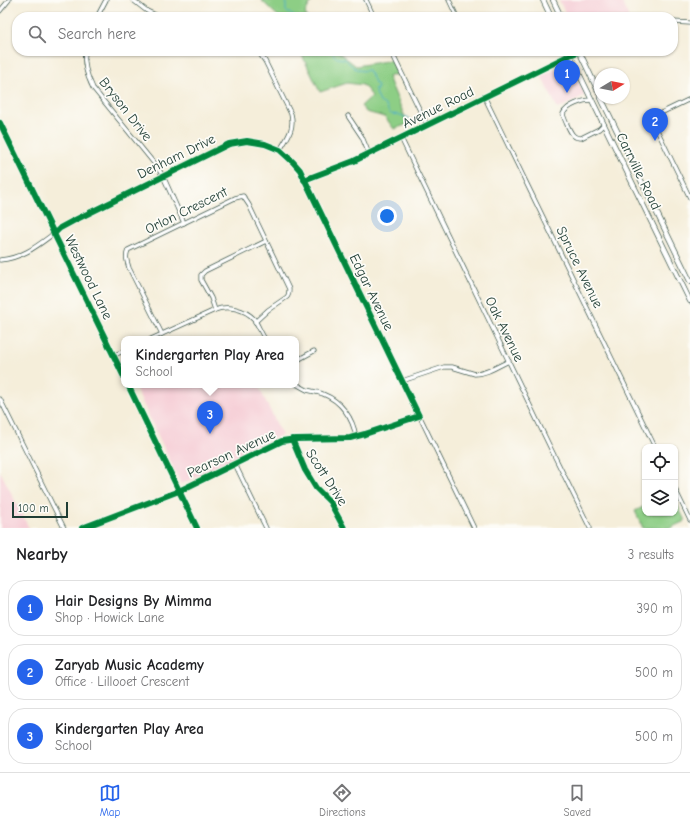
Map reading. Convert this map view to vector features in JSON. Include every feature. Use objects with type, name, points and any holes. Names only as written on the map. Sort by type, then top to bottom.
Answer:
[{"type":"main road","points":[[543,0],[549,12]]},
{"type":"main road","points":[[553,0],[559,12]]},
{"type":"main road","name":"Carrville Road","points":[[570,56],[690,301]]},
{"type":"main road","points":[[582,56],[594,82]]},
{"type":"main road","name":"Carrville Road","points":[[605,104],[690,282]]},
{"type":"main road","points":[[622,163],[630,158]]},
{"type":"street","points":[[0,11],[9,0]]},
{"type":"street","points":[[100,12],[106,0]]},
{"type":"street","points":[[133,0],[149,12]]},
{"type":"street","points":[[366,0],[372,12]]},
{"type":"street","points":[[449,0],[455,12]]},
{"type":"street","points":[[678,22],[690,23]]},
{"type":"street","name":"Bryson Drive","points":[[84,56],[88,78],[93,88],[158,167],[184,223]]},
{"type":"street","points":[[262,56],[266,62],[293,121],[291,131],[280,150]]},
{"type":"street","points":[[393,56],[427,125]]},
{"type":"street","name":"Avenue Road","points":[[304,180],[369,154],[485,98],[563,56]]},
{"type":"street","name":"Spruce Avenue","points":[[485,98],[654,444]]},
{"type":"street","points":[[690,99],[656,114],[652,121],[690,198]]},
{"type":"street","points":[[592,100],[584,100],[566,109],[563,114],[564,119],[573,136],[578,138],[599,129],[604,124]]},
{"type":"street","points":[[348,116],[362,137],[369,154]]},
{"type":"street","name":"Westwood Lane","points":[[0,123],[121,370]]},
{"type":"street","name":"Oak Avenue","points":[[401,138],[590,528]]},
{"type":"street","name":"Denham Drive","points":[[0,260],[14,258],[30,250],[54,234],[60,228],[73,221],[229,144],[247,141],[265,144],[280,150],[300,170],[304,180]]},
{"type":"street","name":"Edgar Avenue","points":[[304,180],[474,528]]},
{"type":"street","name":"Orlon Crescent","points":[[162,334],[130,268],[126,256],[128,250],[235,198],[243,196],[249,205],[289,289],[287,297],[268,310],[255,322]]},
{"type":"street","points":[[215,310],[211,298],[201,280],[201,275],[204,271],[266,241]]},
{"type":"street","points":[[682,286],[690,282]]},
{"type":"street","points":[[158,336],[220,308],[228,308],[246,313],[255,322],[263,336]]},
{"type":"street","points":[[299,360],[314,351]]},
{"type":"street","points":[[114,355],[121,352]]},
{"type":"street","points":[[402,381],[444,367],[452,367],[479,374],[487,372],[509,361]]},
{"type":"street","points":[[299,386],[328,396],[339,403],[348,414],[353,424],[356,437]]},
{"type":"street","points":[[129,388],[197,528]]},
{"type":"street","points":[[0,399],[64,528]]},
{"type":"street","name":"Pearson Avenue","points":[[82,528],[179,491],[282,441],[292,439],[356,437],[418,416]]},
{"type":"street","name":"Scott Drive","points":[[292,439],[305,470],[316,488],[330,502],[344,528]]},
{"type":"street","points":[[235,464],[266,528]]},
{"type":"street","points":[[678,495],[690,520]]},
{"type":"shaded area","points":[[559,0],[621,0],[627,12],[565,12]]},
{"type":"shaded area","points":[[568,63],[585,95],[558,109],[541,76]]},
{"type":"shaded area","points":[[135,388],[259,388],[282,435],[181,484]]},
{"type":"shaded area","points":[[0,471],[29,528],[0,528]]},
{"type":"green space","points":[[261,0],[312,0],[306,12],[274,12]]},
{"type":"green space","points":[[302,56],[343,56],[356,66],[392,60],[397,74],[388,77],[408,124],[394,129],[385,117],[366,112],[361,106],[372,96],[363,85],[347,83],[320,92]]},
{"type":"green space","points":[[678,506],[685,521],[670,528],[643,528],[635,511],[642,508],[642,516],[678,516]]},
{"type":"waterway","points":[[286,0],[287,12]]},
{"type":"waterway","points":[[334,56],[345,59],[358,70],[368,70],[375,84],[377,84],[378,87],[375,91],[380,102],[385,105],[389,112],[391,114],[408,117],[411,121],[416,122]]},
{"type":"cycle path","points":[[304,180],[354,161],[568,56]]},
{"type":"cycle path","points":[[0,123],[121,371]]},
{"type":"cycle path","points":[[54,234],[60,228],[73,221],[229,144],[247,141],[265,144],[280,150],[300,170],[419,416],[350,438],[296,439],[282,441],[179,491],[82,528]]},
{"type":"cycle path","points":[[129,388],[197,528]]},
{"type":"cycle path","points":[[292,439],[305,470],[316,488],[330,502],[344,528]]},
{"type":"place","name":"Hair Designs By Mimma","points":[[567,93]]},
{"type":"place","name":"Zaryab Music Academy","points":[[655,141]]},
{"type":"place","name":"Kindergarten Play Area","points":[[210,434]]}]
